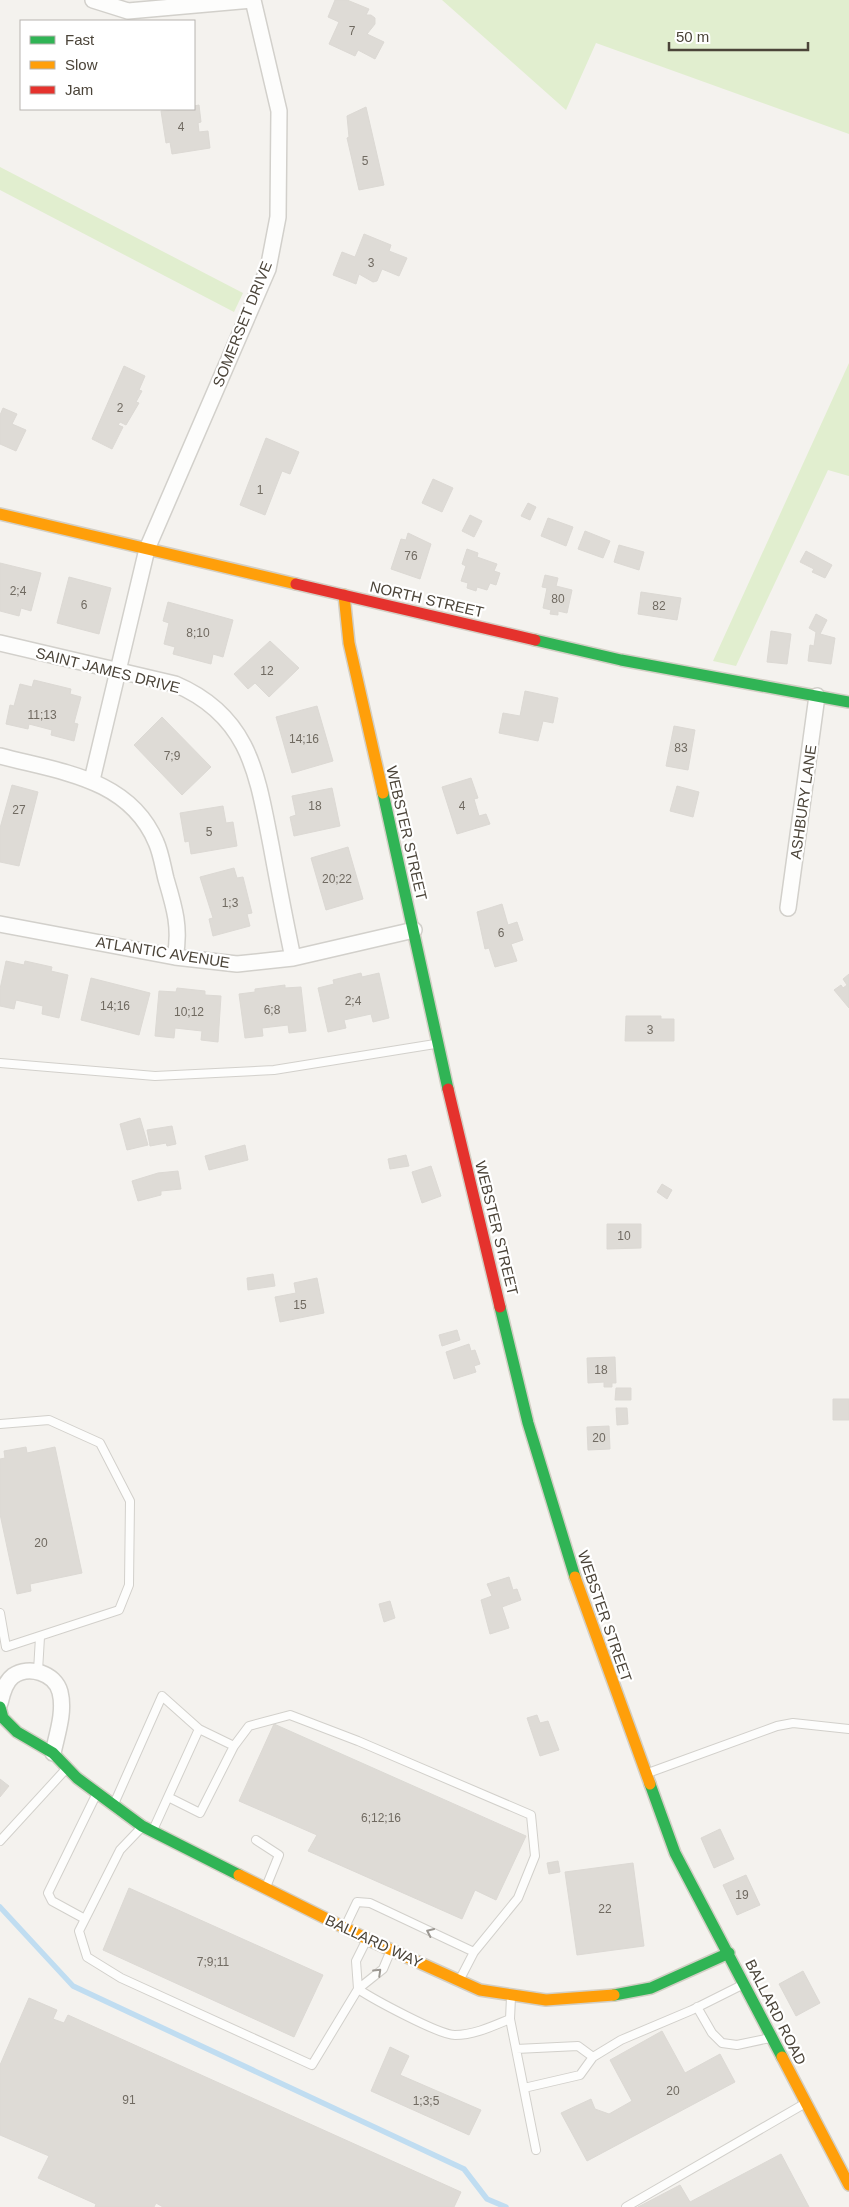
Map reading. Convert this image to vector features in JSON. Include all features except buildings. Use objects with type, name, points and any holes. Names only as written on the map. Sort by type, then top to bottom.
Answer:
[{"type":"street","points":[[93,0],[128,11],[252,0]]},
{"type":"street","name":"SOMERSET DRIVE","points":[[92,780],[147,549],[268,269],[276,226],[280,112],[252,0]]},
{"type":"street","name":"NORTH STREET","points":[[0,514],[621,660],[849,702]]},
{"type":"street","name":"WEBSTER STREET","points":[[344,595],[349,643],[414,930],[437,1043],[528,1423],[581,1597],[675,1852]]},
{"type":"street","name":"SAINT JAMES DRIVE","points":[[0,643],[175,684],[191,691],[218,712],[246,748],[258,778],[293,958]]},
{"type":"street","name":"ASHBURY LANE","points":[[788,908],[817,696]]},
{"type":"street","points":[[0,756],[92,780],[117,793],[134,807],[146,822],[157,843],[179,924],[175,957]]},
{"type":"street","name":"ATLANTIC AVENUE","points":[[0,924],[175,957],[237,964],[293,958],[414,930]]},
{"type":"street","points":[[0,1703],[3,1691],[12,1677],[22,1672],[38,1671],[54,1680],[60,1691],[62,1706],[53,1753]]},
{"type":"street","name":"BALLARD WAY","points":[[0,1707],[3,1718],[17,1732],[53,1753],[67,1768],[97,1793],[147,1829],[344,1928],[480,1990],[546,2000],[603,1997],[651,1988],[729,1953]]},
{"type":"street","name":"BALLARD ROAD","points":[[675,1852],[849,2185]]},
{"type":"lane","points":[[0,1063],[155,1076],[274,1070],[437,1043]]},
{"type":"lane","points":[[0,1424],[49,1420],[100,1443],[130,1501],[129,1585],[119,1610],[6,1647],[0,1613]]},
{"type":"lane","points":[[38,1671],[40,1637]]},
{"type":"lane","points":[[114,1805],[162,1696],[199,1729],[234,1746]]},
{"type":"lane","points":[[168,1797],[200,1813],[234,1746],[249,1726],[290,1715],[358,1741],[531,1815],[535,1856],[518,1898],[474,1952],[459,1980]]},
{"type":"lane","points":[[646,1774],[777,1726],[793,1723],[849,1729]]},
{"type":"lane","points":[[199,1729],[168,1797],[147,1829],[120,1850],[79,1931],[87,1956],[121,1978],[312,2065],[358,1989],[383,1969],[391,1950]]},
{"type":"lane","points":[[0,1841],[67,1768]]},
{"type":"lane","points":[[85,1919],[52,1901],[48,1893],[97,1793]]},
{"type":"lane","points":[[256,1840],[279,1855],[265,1888]]},
{"type":"lane","points":[[344,1928],[357,1902],[370,1903],[474,1952]]},
{"type":"lane","points":[[358,1989],[356,1961],[367,1939]]},
{"type":"lane","points":[[524,2088],[580,2075],[594,2057],[621,2040],[744,1984]]},
{"type":"lane","points":[[358,1989],[380,2004],[453,2035],[474,2033],[510,2019]]},
{"type":"lane","points":[[511,1995],[510,2019],[536,2150]]},
{"type":"lane","points":[[697,2007],[712,2033],[722,2043],[737,2045],[772,2038]]},
{"type":"lane","points":[[516,2049],[578,2046],[594,2057]]},
{"type":"lane","points":[[626,2207],[806,2103]]},
{"type":"green space","points":[[442,0],[849,0],[849,134],[596,43],[566,110]]},
{"type":"green space","points":[[0,167],[243,293],[234,312],[0,190]]},
{"type":"green space","points":[[849,363],[849,476],[828,470],[736,666],[713,661]]},
{"type":"waterway","points":[[0,1907],[73,1986],[464,2169],[487,2199],[506,2207]]},
{"type":"traffic: fast","points":[[535,640],[621,660],[849,702]]},
{"type":"traffic: fast","points":[[383,793],[448,1089]]},
{"type":"traffic: fast","points":[[500,1307],[528,1423],[575,1577]]},
{"type":"traffic: fast","points":[[0,1707],[3,1718],[17,1732],[53,1753],[77,1778],[142,1826],[239,1875]]},
{"type":"traffic: fast","points":[[650,1784],[675,1853],[782,2057]]},
{"type":"traffic: fast","points":[[614,1995],[651,1988],[729,1953]]},
{"type":"traffic: slow","points":[[0,514],[296,584]]},
{"type":"traffic: slow","points":[[344,595],[349,643],[383,793]]},
{"type":"traffic: slow","points":[[575,1577],[650,1784]]},
{"type":"traffic: slow","points":[[239,1875],[367,1939],[480,1990],[546,2000],[614,1995]]},
{"type":"traffic: slow","points":[[782,2057],[849,2185]]},
{"type":"traffic: jam","points":[[296,584],[535,640]]},
{"type":"traffic: jam","points":[[448,1089],[500,1307]]}]
